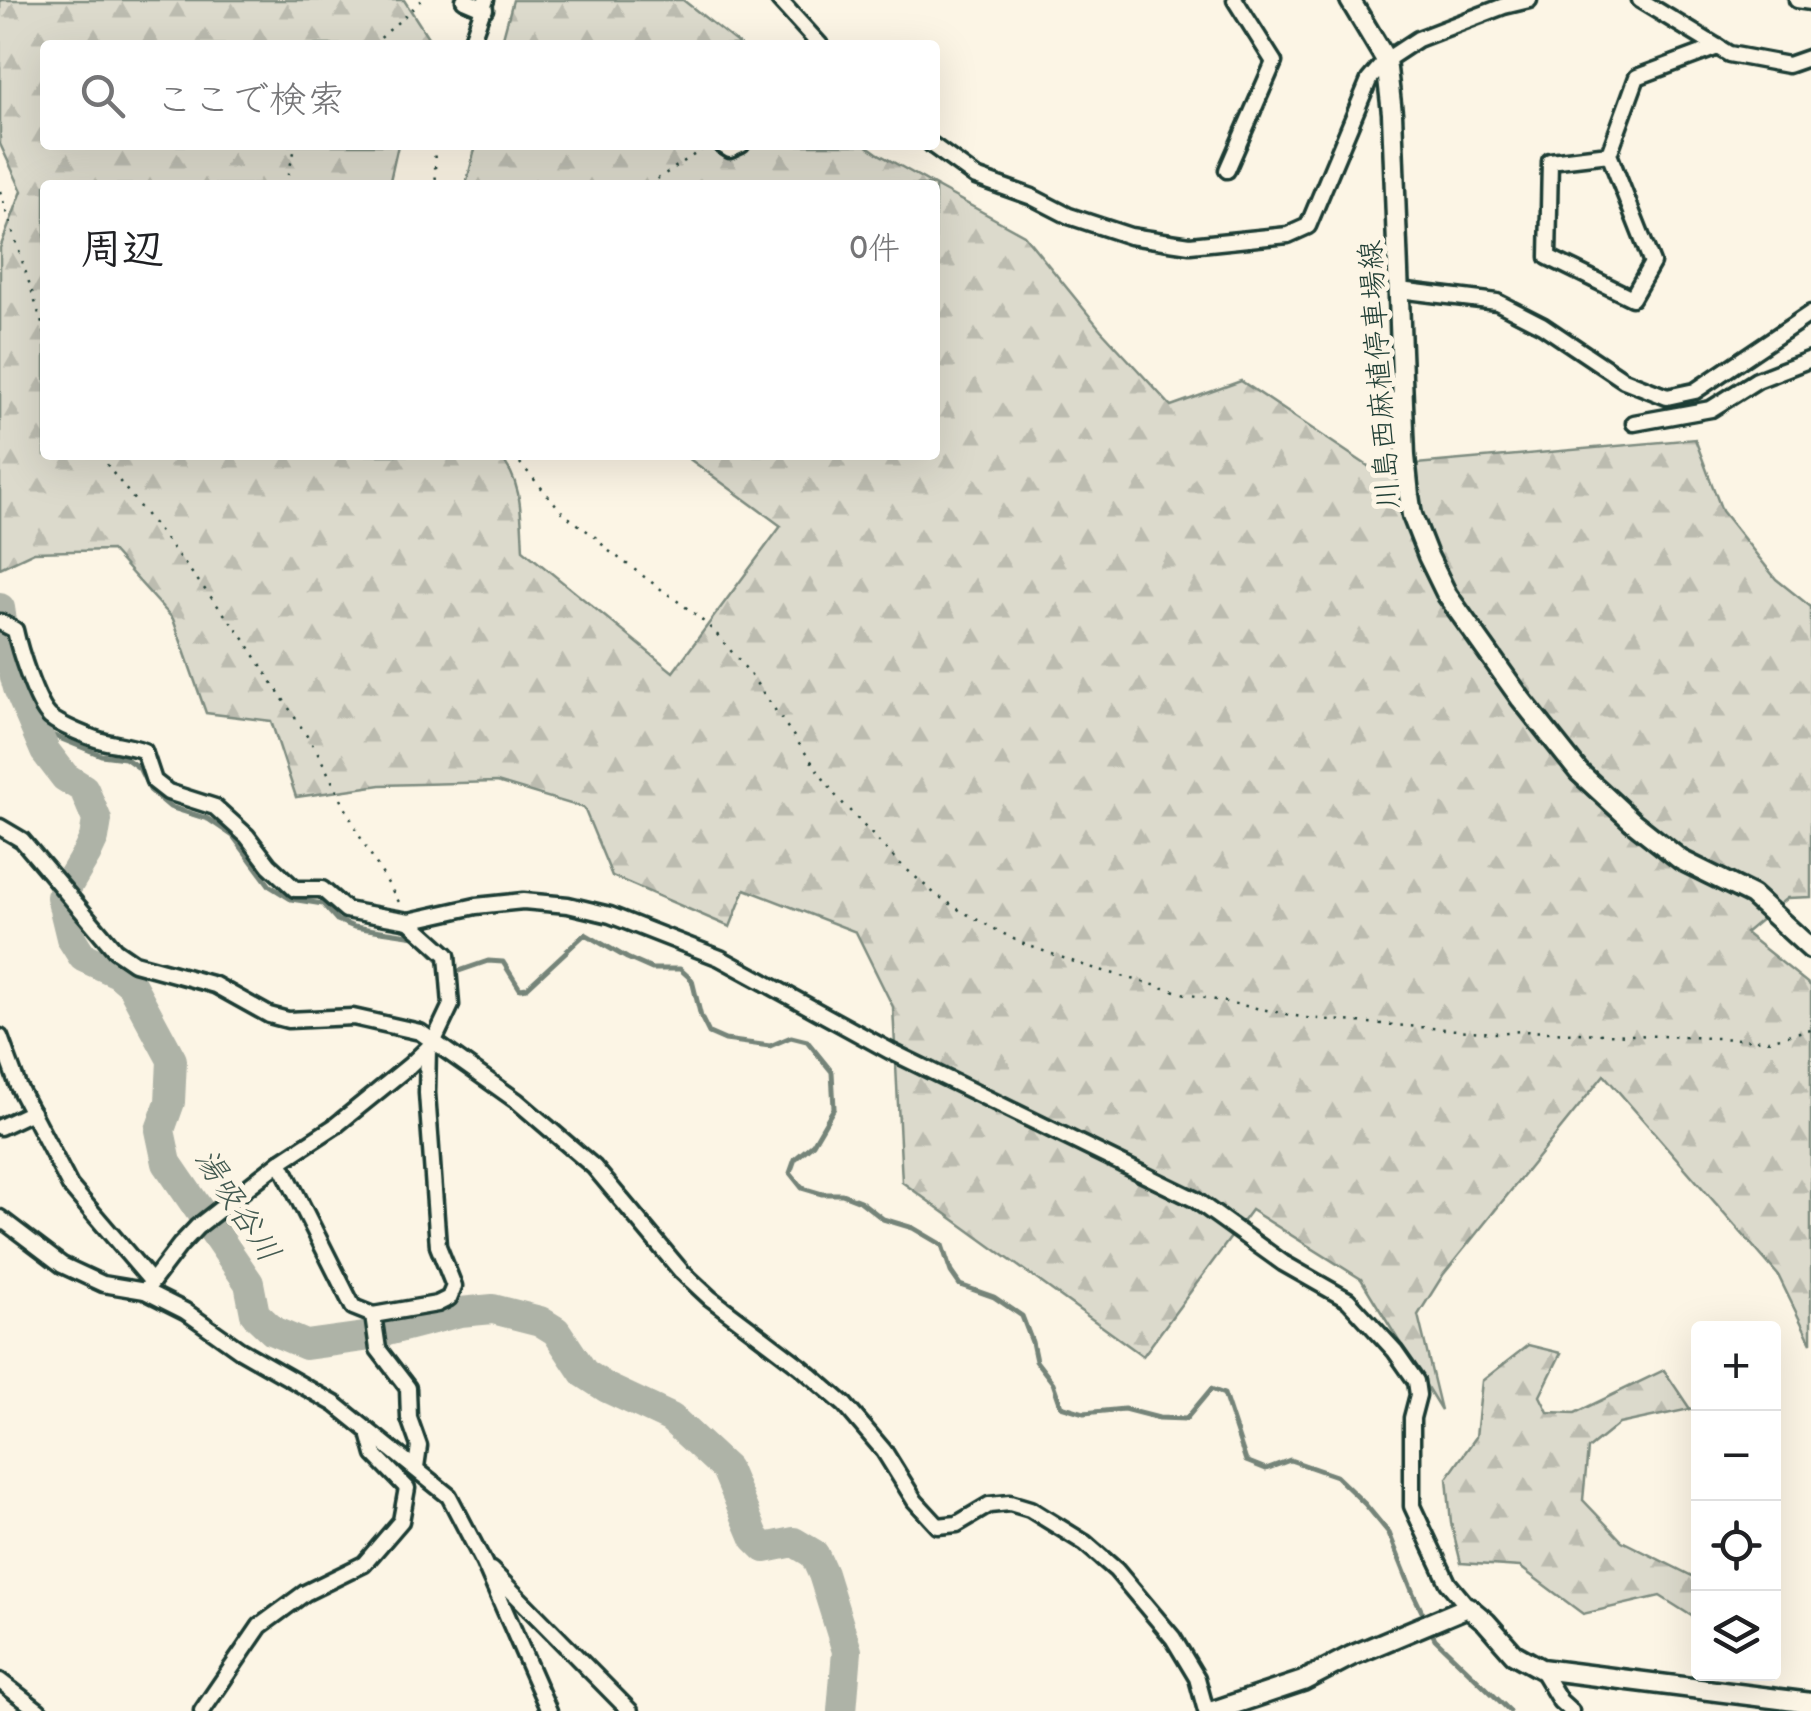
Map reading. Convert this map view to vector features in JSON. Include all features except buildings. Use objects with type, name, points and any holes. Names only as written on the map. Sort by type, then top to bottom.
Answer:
[{"type":"main road","name":"川島西麻植停車場線","points":[[1350,0],[1386,60],[1392,114],[1409,494],[1418,528],[1447,594],[1521,699],[1579,772],[1681,860],[1752,895],[1811,949]]},
{"type":"main road","points":[[1788,926],[1811,936]]},
{"type":"main road","points":[[1209,1711],[1303,1681],[1351,1656],[1468,1607],[1514,1654],[1541,1669],[1811,1703]]},
{"type":"street","points":[[464,0],[486,4],[472,40]]},
{"type":"street","points":[[779,0],[815,40]]},
{"type":"street","points":[[939,150],[976,176],[1032,197],[1068,216],[1130,236],[1190,245],[1288,235],[1308,226],[1370,80],[1386,60],[1418,39],[1529,0]]},
{"type":"street","points":[[1640,0],[1729,54],[1788,64],[1811,56]]},
{"type":"street","points":[[1796,0],[1811,2]]},
{"type":"street","points":[[1227,170],[1274,62],[1240,2]]},
{"type":"street","points":[[1609,154],[1550,162],[1548,257],[1632,298],[1652,263],[1609,154],[1637,77],[1718,47]]},
{"type":"street","points":[[1399,290],[1497,302],[1542,324],[1624,380],[1667,396],[1695,391],[1811,314]]},
{"type":"street","points":[[1634,423],[1711,409],[1758,380],[1811,360]]},
{"type":"street","points":[[1695,391],[1711,409]]},
{"type":"street","points":[[0,622],[15,630],[43,709],[52,720],[105,742],[144,751],[154,781],[168,792],[215,806],[247,836],[268,866],[295,889],[322,889],[346,910],[410,921],[476,906],[524,901],[568,905],[610,915],[720,958],[890,1051],[1194,1198],[1284,1263],[1348,1300],[1416,1381],[1412,1506],[1448,1583],[1468,1607]]},
{"type":"street","points":[[0,827],[22,840],[115,950],[134,963],[215,985],[268,1014],[288,1020],[353,1017],[420,1032],[431,1046],[517,1101],[594,1168],[680,1271],[845,1405],[884,1451],[915,1501],[938,1526],[957,1524],[989,1505],[1010,1503],[1030,1509],[1086,1543],[1116,1570],[1173,1638],[1209,1711]]},
{"type":"street","points":[[280,1162],[353,1306],[374,1320],[448,1298],[454,1286],[438,1246],[427,1093],[431,1046],[451,1005],[447,955],[410,921]]},
{"type":"street","points":[[0,1037],[18,1086],[70,1186],[148,1286],[240,1350],[335,1404],[450,1496],[484,1562],[549,1711]]},
{"type":"street","points":[[148,1286],[198,1227],[280,1162],[335,1126],[431,1046]]},
{"type":"street","points":[[0,1127],[32,1112]]},
{"type":"street","points":[[0,1218],[62,1265],[103,1284],[148,1286]]},
{"type":"street","points":[[374,1320],[378,1349],[408,1388],[408,1418],[419,1446],[416,1467]]},
{"type":"street","points":[[202,1711],[260,1626],[306,1592],[364,1564],[401,1520],[407,1488],[375,1456],[368,1432]]},
{"type":"street","points":[[484,1562],[630,1711]]},
{"type":"street","points":[[1541,1669],[1560,1701],[1571,1711]]},
{"type":"street","points":[[0,1681],[40,1711]]},
{"type":"path","points":[[378,40],[422,0]]},
{"type":"path","points":[[286,180],[294,150]]},
{"type":"path","points":[[434,150],[436,180]]},
{"type":"path","points":[[656,180],[701,150]]},
{"type":"path","points":[[0,191],[40,314]]},
{"type":"path","points":[[105,460],[244,639],[318,753],[359,835],[410,921]]},
{"type":"path","points":[[517,460],[564,514],[715,632],[835,795],[897,861],[934,894],[1021,943],[1186,994],[1306,1018],[1495,1033],[1768,1040],[1811,1029]]},
{"type":"green space","points":[[0,0],[404,0],[430,40],[40,40],[40,150],[397,150],[390,180],[40,180],[40,460],[503,460],[517,488],[523,550],[673,672],[781,526],[691,460],[940,460],[940,189],[1024,235],[1101,330],[1171,406],[1241,381],[1371,468],[1695,439],[1722,511],[1776,579],[1811,607],[1811,897],[1787,898],[1745,933],[1811,986],[1811,1343],[1778,1275],[1604,1075],[1443,1275],[1418,1315],[1441,1410],[1361,1279],[1251,1210],[1143,1356],[902,1182],[893,1007],[856,932],[745,889],[730,927],[612,876],[584,808],[497,782],[381,785],[296,797],[271,721],[206,713],[173,619],[111,550],[34,552],[0,568],[0,248],[22,191],[0,144]]},
{"type":"green space","points":[[513,0],[683,0],[734,40],[502,40]]},
{"type":"green space","points":[[475,150],[873,150],[925,180],[467,180]]},
{"type":"green space","points":[[1528,1345],[1561,1353],[1540,1396],[1548,1412],[1575,1413],[1664,1370],[1690,1409],[1619,1424],[1588,1449],[1583,1500],[1622,1541],[1691,1576],[1691,1616],[1660,1596],[1583,1614],[1520,1567],[1461,1563],[1451,1523],[1447,1478],[1476,1437],[1482,1381]]},
{"type":"waterway","name":"湯吸谷川","points":[[0,608],[18,688],[45,751],[65,777],[84,789],[97,820],[87,853],[61,897],[71,938],[83,957],[118,973],[131,984],[172,1060],[170,1102],[160,1130],[167,1163],[249,1283],[255,1314],[273,1331],[306,1345],[364,1337],[460,1312],[493,1309],[540,1321],[556,1331],[584,1373],[671,1418],[726,1469],[755,1538],[765,1548],[794,1542],[814,1554],[847,1651],[842,1711]]},
{"type":"waterway","points":[[37,729],[101,755],[125,758],[139,768],[150,790],[170,807],[208,819],[233,836],[270,886],[291,899],[323,904],[337,920],[354,927],[415,936],[442,963]]},
{"type":"waterway","points":[[459,971],[488,961],[503,962],[520,989],[527,988],[585,934],[652,969],[680,969],[692,980],[709,1033],[725,1040],[770,1046],[791,1037],[807,1041],[832,1072],[834,1108],[813,1144],[795,1159],[790,1173],[802,1188],[860,1201],[883,1219],[913,1228],[942,1245],[960,1285],[994,1297],[1022,1316],[1036,1361],[1053,1383],[1061,1406],[1084,1413],[1124,1409],[1159,1418],[1186,1419],[1211,1389],[1224,1394],[1246,1461],[1266,1469],[1290,1460],[1336,1476],[1389,1533],[1435,1639],[1510,1711]]}]
